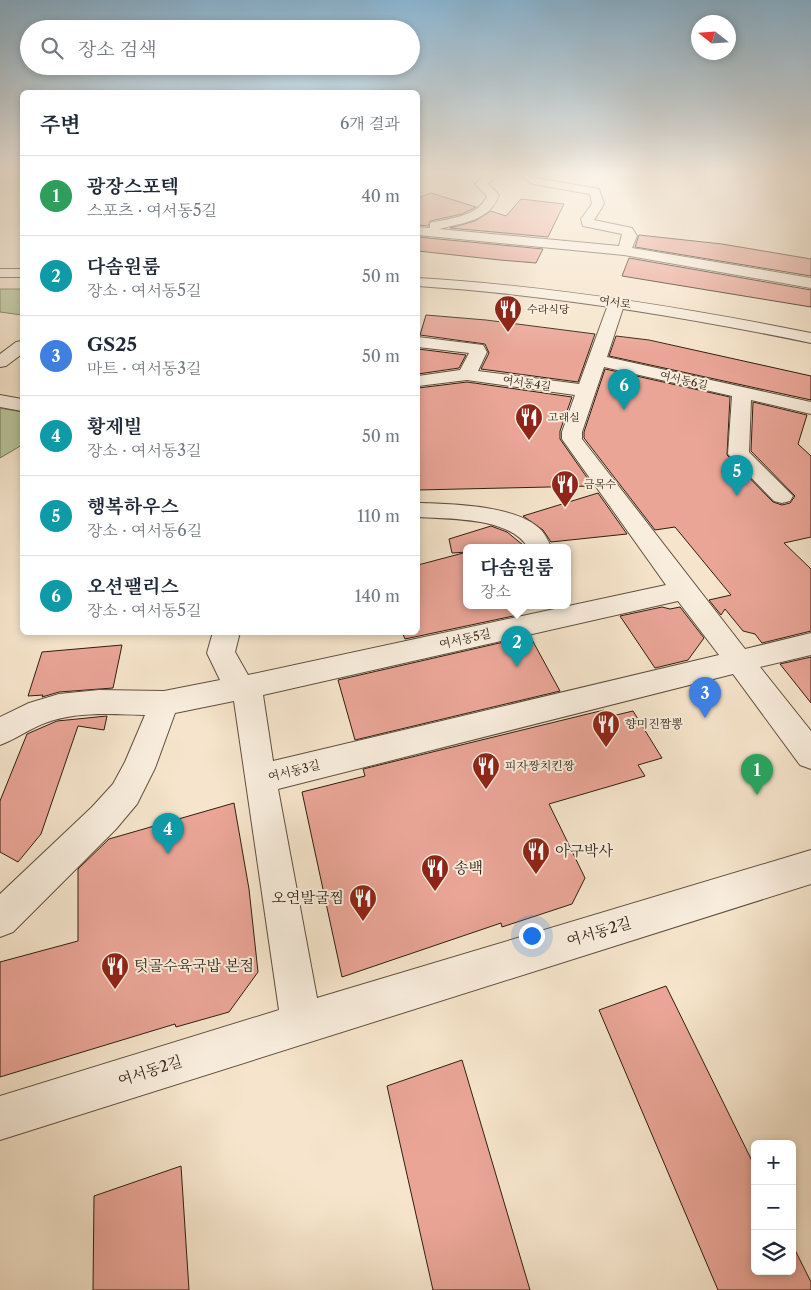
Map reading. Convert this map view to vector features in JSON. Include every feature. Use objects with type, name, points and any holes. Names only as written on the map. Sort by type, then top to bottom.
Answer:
[{"type":"street","points":[[441,233],[624,251],[811,282]]},
{"type":"street","points":[[624,251],[630,236],[628,233]]},
{"type":"street","points":[[0,273],[20,273]]},
{"type":"street","name":"여서로","points":[[420,282],[510,289],[617,302],[685,313],[811,338]]},
{"type":"street","points":[[617,302],[572,432],[572,439],[684,590],[811,755]]},
{"type":"street","points":[[420,342],[477,349],[478,352],[468,375]]},
{"type":"street","points":[[0,362],[20,347]]},
{"type":"street","name":"여서동6길","points":[[597,360],[811,408]]},
{"type":"street","name":"여서동4길","points":[[420,381],[468,375],[586,391]]},
{"type":"street","points":[[742,393],[738,454],[782,496]]},
{"type":"street","points":[[0,401],[20,405]]},
{"type":"street","points":[[420,510],[481,516],[518,525],[530,532],[537,539],[539,544]]},
{"type":"street","name":"여서동5길","points":[[571,609],[684,590]]},
{"type":"street","name":"여서동5길","points":[[242,689],[559,611]]},
{"type":"street","name":"여서동3길","points":[[226,635],[221,653],[242,689],[260,779],[739,662]]},
{"type":"street","points":[[739,662],[811,644]]},
{"type":"street","points":[[0,732],[28,715],[63,704],[86,702],[164,704],[242,689]]},
{"type":"street","points":[[0,919],[125,794],[139,768],[164,704]]},
{"type":"street","points":[[260,779],[301,1023]]},
{"type":"street","name":"여서동2길","points":[[0,1118],[301,1023],[811,867]]},
{"type":"green space","points":[[0,289],[20,289],[20,315],[0,312]]},
{"type":"green space","points":[[0,408],[20,412],[20,446],[0,458]]},
{"type":"building","points":[[507,233],[550,233],[548,237]]},
{"type":"building","points":[[639,235],[722,244],[811,259],[811,276],[635,247]]},
{"type":"building","points":[[420,237],[543,249],[536,263],[420,251]]},
{"type":"building","points":[[629,258],[811,290],[811,307],[622,276]]},
{"type":"building","points":[[426,315],[486,320],[595,334],[578,382],[481,369],[489,353],[485,344],[420,335]]},
{"type":"building","points":[[616,336],[649,340],[811,376],[811,400],[609,356]]},
{"type":"building","points":[[420,349],[466,355],[459,368],[420,374]]},
{"type":"building","points":[[605,369],[730,397],[727,455],[773,502],[782,505],[790,503],[795,496],[751,451],[753,402],[807,415],[798,444],[811,456],[811,537],[784,543],[811,569],[811,631],[762,643],[755,634],[743,631],[725,609],[721,615],[709,600],[731,595],[675,527],[655,530],[584,438],[584,432]]},
{"type":"building","points":[[467,382],[572,397],[560,431],[560,439],[593,486],[420,490],[420,388]]},
{"type":"building","points":[[598,493],[627,534],[551,542],[543,530],[523,516]]},
{"type":"building","points":[[491,526],[507,532],[522,544],[463,544],[463,552],[452,553],[449,539]]},
{"type":"building","points":[[463,553],[463,609],[515,609],[518,615],[405,639],[403,635],[420,635],[420,564]]},
{"type":"building","points":[[662,607],[670,609],[680,607],[704,638],[688,660],[655,668],[620,616]]},
{"type":"building","points":[[530,636],[560,691],[355,740],[338,680]]},
{"type":"building","points":[[122,645],[113,688],[59,692],[42,697],[43,695],[28,696],[42,652]]},
{"type":"building","points":[[811,657],[811,703],[780,664]]},
{"type":"building","points":[[604,710],[608,717],[633,711],[662,758],[638,765],[645,776],[549,804],[585,878],[572,904],[502,927],[501,923],[342,977],[302,792],[365,776],[363,769]]},
{"type":"building","points":[[107,716],[104,730],[78,726],[41,834],[18,862],[0,852],[0,801],[27,734],[57,721]]},
{"type":"building","points":[[234,803],[249,889],[258,972],[229,1012],[176,1027],[175,1024],[0,1077],[0,962],[78,941],[78,869],[109,839]]},
{"type":"building","points":[[666,986],[751,1159],[751,1275],[796,1275],[796,1252],[811,1282],[811,1290],[718,1290],[599,1010]]},
{"type":"building","points":[[462,1060],[530,1290],[433,1290],[387,1086]]},
{"type":"building","points":[[181,1166],[189,1290],[93,1290],[94,1196]]},
{"type":"place","name":"수라식당","points":[[508,333]]},
{"type":"place","name":"오션팰리스","points":[[624,410]]},
{"type":"place","name":"고래실","points":[[529,441]]},
{"type":"place","name":"행복하우스","points":[[737,496]]},
{"type":"place","name":"금목수","points":[[565,508]]},
{"type":"place","name":"다솜원룸","points":[[517,667]]},
{"type":"place","name":"GS25","points":[[705,718]]},
{"type":"place","name":"향미진짬뽕","points":[[606,748]]},
{"type":"place","name":"피자짱치킨짱","points":[[486,790]]},
{"type":"place","name":"광장스포텍","points":[[757,795]]},
{"type":"place","name":"황제빌","points":[[168,854]]},
{"type":"place","name":"아구박사","points":[[536,875]]},
{"type":"place","name":"송백","points":[[435,892]]},
{"type":"place","name":"오연발굴찜","points":[[363,922]]},
{"type":"place","name":"텃골수육국밥 본점","points":[[115,990]]}]
